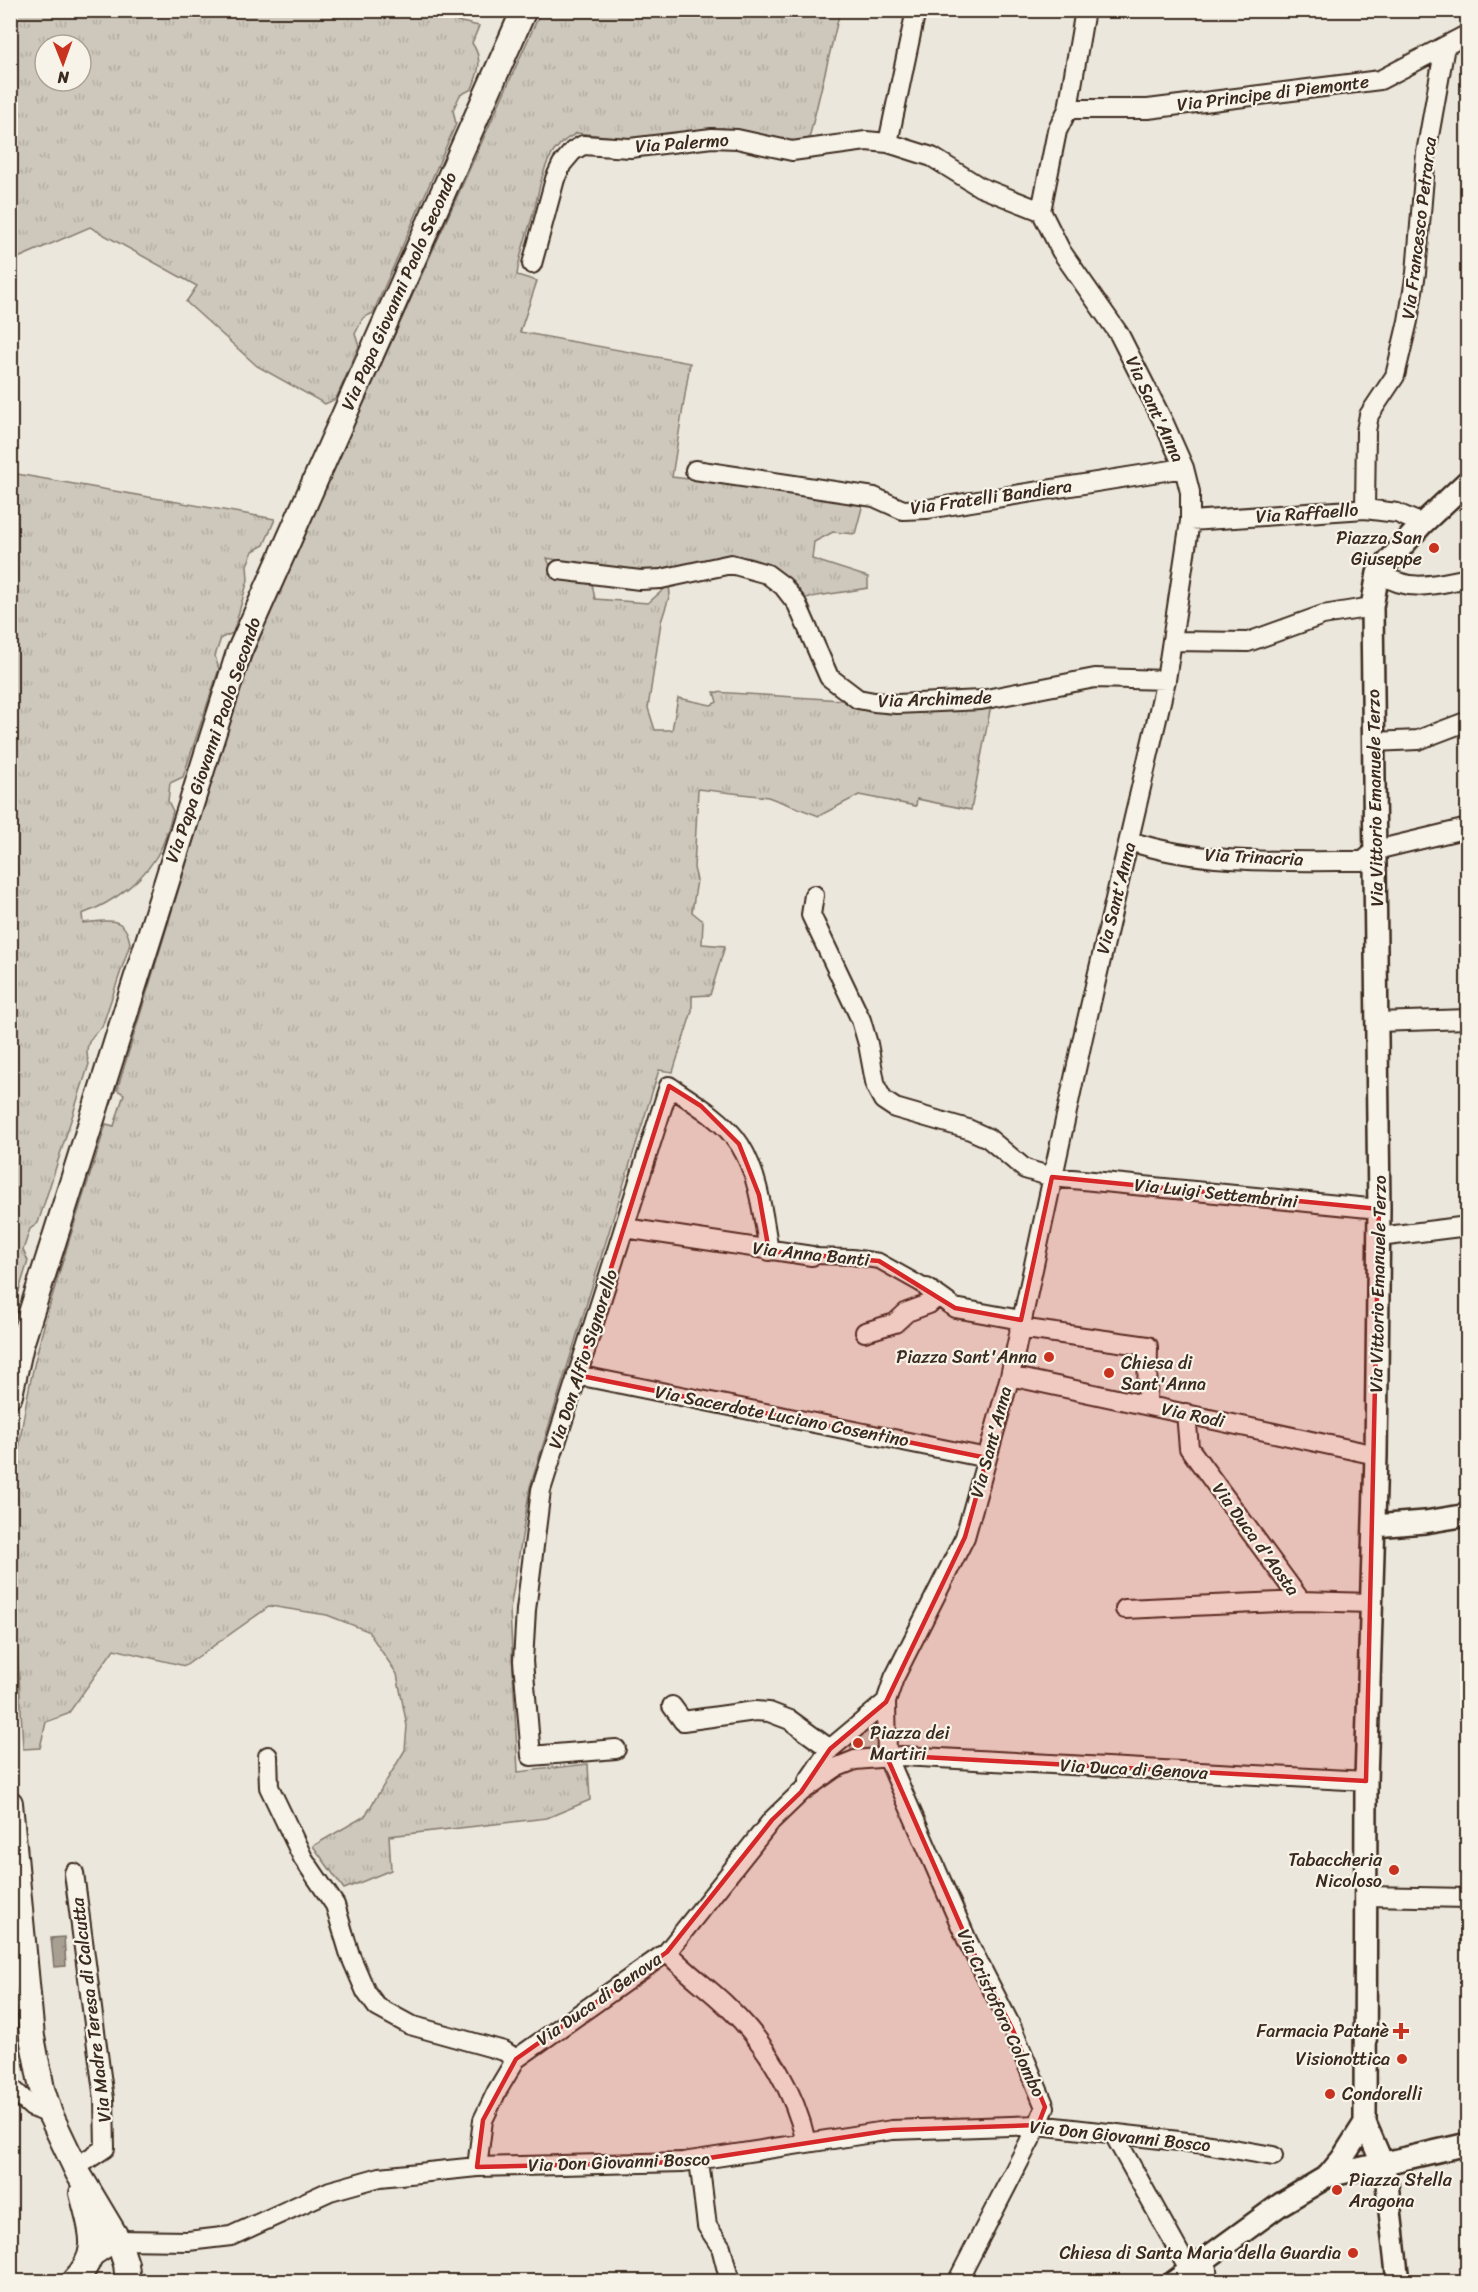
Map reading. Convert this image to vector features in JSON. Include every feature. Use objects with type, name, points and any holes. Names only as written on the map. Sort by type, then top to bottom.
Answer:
[{"type":"main road","name":"Via Papa Giovanni Paolo Secondo","points":[[10,1395],[21,1345],[239,652],[524,10]]},
{"type":"main road","points":[[10,1803],[32,2037],[50,2114],[76,2171],[118,2240],[126,2264],[128,2282]]},
{"type":"main road","points":[[73,2282],[93,2256],[93,2239],[76,2171]]},
{"type":"street","points":[[888,142],[916,10]]},
{"type":"street","points":[[1041,211],[1057,130],[1068,109],[1085,10]]},
{"type":"street","name":"Via Principe di Piemonte","points":[[1068,109],[1148,109],[1380,80],[1467,34]]},
{"type":"street","name":"Via Francesco Petrarca","points":[[1365,509],[1366,431],[1374,407],[1395,376],[1408,321],[1416,273],[1426,153],[1445,46]]},
{"type":"street","name":"Via Palermo","points":[[532,264],[555,179],[573,151],[583,145],[630,148],[712,138],[737,139],[792,151],[866,141],[888,142],[932,157],[980,187],[1041,211]]},
{"type":"street","name":"Via Sant'Anna","points":[[886,1702],[894,1678],[965,1537],[1010,1376],[1052,1177],[1166,680],[1190,521],[1190,492],[1184,468],[1119,334],[1061,251],[1041,211]]},
{"type":"street","name":"Via Fratelli Bandiera","points":[[695,470],[874,497],[903,510],[927,509],[1184,468]]},
{"type":"street","points":[[1467,481],[1422,524],[1378,573],[1392,581],[1420,587],[1467,578]]},
{"type":"street","name":"Via Raffaello","points":[[1190,521],[1365,509],[1397,513],[1422,524]]},
{"type":"street","name":"Via Archimede","points":[[559,570],[640,580],[661,579],[732,564],[753,568],[767,574],[783,586],[797,604],[829,678],[858,699],[874,702],[897,704],[981,700],[1095,678],[1166,680]]},
{"type":"street","name":"Via Vittorio Emanuele Terzo","points":[[1365,2123],[1366,1781],[1376,1455],[1379,1237],[1372,607],[1378,573]]},
{"type":"street","points":[[1172,641],[1248,642],[1323,615],[1372,607]]},
{"type":"street","points":[[1374,742],[1418,740],[1467,721]]},
{"type":"street","name":"Via Trinacria","points":[[1130,841],[1155,849],[1262,860],[1364,861],[1376,850],[1467,828]]},
{"type":"street","name":"Via Luigi Settembrini","points":[[814,895],[812,915],[861,1020],[876,1087],[883,1100],[895,1108],[968,1129],[988,1138],[1025,1169],[1052,1177],[1379,1209]]},
{"type":"street","points":[[1377,1022],[1467,1019]]},
{"type":"street","name":"Via Don Alfio Signorello","points":[[616,1749],[531,1756],[524,1661],[526,1610],[542,1491],[669,1086],[701,1107],[739,1144],[759,1195],[769,1251]]},
{"type":"street","points":[[1379,1237],[1467,1226]]},
{"type":"street","name":"Via Anna Banti","points":[[625,1228],[769,1251],[879,1261],[955,1308],[1020,1324],[1148,1346],[1147,1405]]},
{"type":"street","points":[[865,1332],[896,1323],[907,1312],[929,1304],[932,1292]]},
{"type":"street","name":"Via Sacerdote Luciano Cosentino","points":[[577,1375],[987,1458]]},
{"type":"street","name":"Via Rodi","points":[[1010,1376],[1376,1455]]},
{"type":"street","name":"Via Duca d'Aosta","points":[[1186,1413],[1189,1448],[1300,1601],[1371,1603]]},
{"type":"street","points":[[1374,1520],[1425,1522],[1460,1515]]},
{"type":"street","points":[[1125,1609],[1300,1601]]},
{"type":"street","points":[[801,1792],[830,1749],[886,1702]]},
{"type":"street","points":[[886,1702],[894,1762]]},
{"type":"street","points":[[672,1706],[683,1721],[755,1711],[781,1715],[830,1749]]},
{"type":"street","points":[[268,1756],[269,1787],[303,1858],[334,1905],[350,1955],[366,1992],[377,2007],[410,2025],[504,2051],[516,2059]]},
{"type":"street","name":"Via Duca di Genova","points":[[477,2167],[483,2120],[516,2059],[667,1952],[772,1820],[801,1792],[835,1768],[855,1760],[1366,1781]]},
{"type":"street","name":"Via Cristoforo Colombo","points":[[894,1762],[967,1940],[1012,2028],[1045,2107],[1038,2125],[957,2282]]},
{"type":"street","name":"Via Madre Teresa di Calcutta","points":[[74,1873],[104,2099],[105,2148],[76,2171]]},
{"type":"street","points":[[1366,1896],[1467,1898]]},
{"type":"street","points":[[667,1952],[729,2008],[753,2035],[794,2099],[806,2142]]},
{"type":"street","points":[[10,2087],[32,2107],[50,2114]]},
{"type":"street","points":[[1113,2133],[1182,2276],[1281,2204],[1328,2176],[1342,2160],[1365,2123],[1391,2163],[1389,2203],[1398,2282]]},
{"type":"street","name":"Via Don Giovanni Bosco","points":[[118,2240],[188,2241],[231,2236],[330,2190],[416,2172],[477,2167],[699,2160],[892,2130],[1038,2125],[1205,2144],[1273,2156]]},
{"type":"street","points":[[1328,2176],[1467,2144]]},
{"type":"street","points":[[699,2160],[707,2226],[721,2247],[730,2282]]},
{"type":"street","points":[[93,2256],[118,2240]]},
{"type":"street","points":[[1206,2258],[1208,2282]]},
{"type":"highlighted area","points":[[669,1086],[701,1106],[739,1144],[759,1195],[769,1251],[879,1261],[955,1308],[1021,1320],[1052,1177],[1379,1209],[1366,1781],[886,1755],[967,1940],[1012,2028],[1045,2107],[1038,2125],[892,2130],[683,2162],[477,2167],[483,2120],[516,2059],[667,1952],[772,1820],[801,1792],[830,1749],[886,1702],[965,1537],[987,1458],[577,1375]]},
{"type":"green space","points":[[409,10],[479,26],[472,43],[478,54],[479,65],[472,89],[460,95],[453,110],[456,124],[373,313],[363,318],[355,334],[359,346],[336,399],[325,404],[257,366],[186,302],[197,286],[90,227],[11,261],[11,11]]},
{"type":"green space","points":[[541,11],[840,11],[808,143],[792,144],[722,128],[633,139],[577,133],[558,147],[547,164],[522,249],[517,275],[537,281],[520,332],[690,363],[672,477],[864,500],[855,534],[833,532],[814,542],[812,559],[868,577],[868,588],[805,598],[784,576],[764,563],[745,557],[726,556],[637,571],[603,569],[547,558],[555,579],[592,584],[595,599],[648,603],[669,585],[670,594],[661,622],[648,708],[655,730],[672,730],[678,698],[711,705],[717,702],[714,692],[842,700],[869,712],[925,712],[991,705],[971,810],[917,799],[916,806],[859,795],[819,816],[768,797],[698,789],[694,868],[697,880],[692,912],[703,921],[702,944],[725,946],[710,995],[692,996],[692,1011],[673,1072],[659,1070],[530,1487],[510,1610],[518,1772],[588,1764],[590,1800],[547,1818],[389,1836],[391,1870],[344,1889],[313,1846],[365,1816],[405,1750],[407,1726],[397,1674],[368,1631],[327,1615],[270,1606],[185,1666],[114,1649],[68,1714],[46,1722],[40,1748],[23,1749],[14,1573],[17,1467],[31,1380],[53,1294],[106,1124],[114,1126],[124,1094],[117,1090],[244,676],[277,595]]},
{"type":"green space","points":[[11,473],[275,519],[264,545],[253,551],[247,565],[248,580],[233,633],[221,638],[215,656],[219,669],[183,777],[170,783],[168,801],[173,811],[162,846],[156,858],[139,879],[106,903],[82,914],[83,923],[107,921],[119,924],[128,934],[130,944],[102,1027],[93,1035],[88,1044],[89,1064],[38,1223],[30,1229],[23,1250],[28,1261],[11,1317]]},
{"type":"green space","points":[[870,1727],[876,1727],[877,1749],[853,1753],[850,1747]]},
{"type":"water","points":[[64,1937],[66,1966],[54,1967],[51,1938]]},
{"type":"place","name":"Piazza San Giuseppe","points":[[1434,548]]},
{"type":"place","name":"Piazza Sant'Anna","points":[[1049,1357]]},
{"type":"place","name":"Chiesa di Sant'Anna","points":[[1109,1373]]},
{"type":"place","name":"Piazza dei Martiri","points":[[858,1743]]},
{"type":"place","name":"Tabaccheria Nicoloso","points":[[1394,1870]]},
{"type":"place","name":"Farmacia Patanè","points":[[1401,2031]]},
{"type":"place","name":"Visionottica","points":[[1402,2059]]},
{"type":"place","name":"Condorelli","points":[[1330,2094]]},
{"type":"place","name":"Piazza Stella Aragona","points":[[1337,2190]]},
{"type":"place","name":"Chiesa di Santa Maria della Guardia","points":[[1353,2253]]}]
